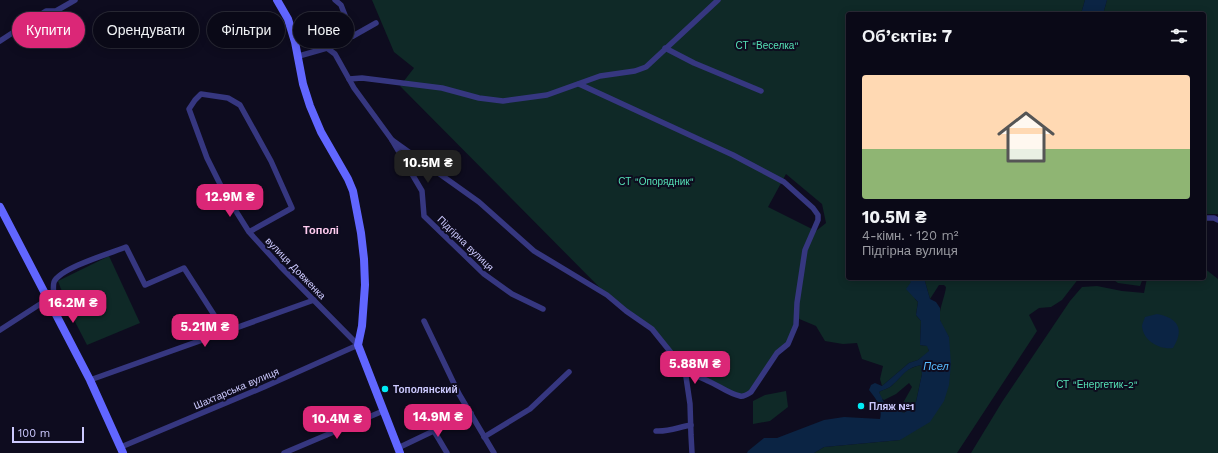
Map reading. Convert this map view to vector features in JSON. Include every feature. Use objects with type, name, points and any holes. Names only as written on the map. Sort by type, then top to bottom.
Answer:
[{"type":"street","points":[[0,41],[46,11],[56,11],[75,0]]},
{"type":"street","points":[[277,0],[288,19],[299,56],[303,84],[310,106],[321,132],[348,179],[353,191],[362,233],[365,285],[362,326],[358,345],[399,450],[471,413]]},
{"type":"street","points":[[335,0],[341,5],[344,12]]},
{"type":"street","points":[[349,79],[362,78],[442,88],[479,98],[503,101],[547,94],[600,76],[635,71],[646,67],[718,0]]},
{"type":"street","points":[[354,35],[376,23]]},
{"type":"street","points":[[299,56],[327,48]]},
{"type":"street","name":"Підгірна вулиця","points":[[327,48],[335,54],[354,88],[392,140],[422,191],[424,216],[484,274],[512,294],[543,309]]},
{"type":"street","points":[[665,48],[694,63],[761,91]]},
{"type":"street","points":[[392,140],[479,202],[534,251],[607,296],[626,312],[652,329],[685,370],[692,375],[740,396],[744,396],[751,392],[777,353],[788,344],[796,326],[805,250],[818,220],[818,215],[813,208],[784,182],[733,155],[579,84]]},
{"type":"street","name":"вулиця Довженка","points":[[249,232],[292,208],[271,161],[240,105],[228,98],[201,94],[189,109],[208,158],[224,192],[249,232],[280,266],[358,345]]},
{"type":"street","points":[[0,207],[90,380],[122,450]]},
{"type":"street","points":[[1207,218],[1218,220]]},
{"type":"street","points":[[55,311],[54,283],[61,274],[86,262],[126,247],[144,285],[184,268],[225,332]]},
{"type":"street","points":[[0,330],[48,299]]},
{"type":"street","points":[[90,380],[314,300]]},
{"type":"street","points":[[424,320],[459,394],[494,453]]},
{"type":"street","name":"Шахтарська вулиця","points":[[122,450],[358,345]]},
{"type":"street","points":[[685,370],[690,404],[692,453]]},
{"type":"street","points":[[484,437],[530,409],[569,372]]},
{"type":"street","points":[[284,453],[296,450],[383,411]]},
{"type":"street","points":[[656,431],[665,432],[691,425]]},
{"type":"street","points":[[434,431],[447,453]]},
{"type":"green space","name":"СТ \"Опорядник\"","points":[[372,0],[1085,0],[1082,12],[846,12],[846,280],[911,281],[915,299],[918,302],[916,315],[921,321],[920,345],[928,346],[929,352],[918,360],[909,363],[882,386],[880,379],[883,366],[862,359],[857,343],[843,344],[825,341],[816,326],[797,318],[788,344],[782,348],[751,392],[743,396],[692,375],[652,329],[607,295],[400,86],[414,68],[394,52]],"holes":[[[786,174],[822,204],[826,223],[816,231],[768,207]]]},
{"type":"green space","points":[[1107,0],[1218,0],[1218,214],[1206,214],[1206,12],[1104,12]]},
{"type":"green space","points":[[109,256],[140,323],[87,345],[69,310],[58,281]]},
{"type":"green space","name":"СТ \"Енергетик-2\"","points":[[1206,270],[1218,279],[1218,453],[971,453],[1002,402],[1070,301],[1082,287],[1097,286],[1122,291],[1144,293],[1147,280],[1206,280]]},
{"type":"green space","points":[[925,280],[1077,280],[1062,300],[1051,307],[1039,308],[1029,315],[1037,331],[957,453],[814,453],[824,447],[900,440],[949,337],[940,320],[946,287],[944,285],[939,285],[930,299]]},
{"type":"green space","points":[[1114,280],[1142,280],[1140,286],[1118,283]]},
{"type":"green space","points":[[921,365],[922,374],[916,402],[904,413],[894,409],[903,403],[912,387],[909,383],[896,394],[884,400],[881,398],[879,392],[890,387],[906,371]]},
{"type":"green space","points":[[786,391],[788,407],[770,421],[753,424],[753,401],[765,395]]},
{"type":"water","points":[[1085,0],[1107,0],[1104,12],[1082,12]]},
{"type":"water","name":"Псел","points":[[909,280],[925,280],[930,299],[936,302],[940,308],[940,320],[949,337],[951,364],[949,385],[944,401],[930,422],[900,440],[824,447],[814,453],[747,453],[764,438],[777,438],[824,420],[844,417],[880,419],[880,407],[869,390],[871,385],[875,383],[882,386],[909,363],[918,360],[929,351],[927,346],[920,345],[921,321],[916,315],[918,302],[906,289],[911,282]],"holes":[[[921,365],[922,374],[916,402],[904,413],[894,409],[888,411],[879,392],[890,387],[911,368]]]},
{"type":"water","points":[[1157,314],[1170,318],[1177,325],[1179,335],[1173,348],[1163,348],[1158,346],[1145,336],[1142,325],[1145,317]]},
{"type":"place","name":"Тополянский","points":[[385,389]]},
{"type":"place","name":"Пляж №1","points":[[861,406]]},
{"type":"district","name":"Тополі","points":[[321,230]]},
{"type":"park label","name":"СТ \"Веселка\"","points":[[767,45]]}]
